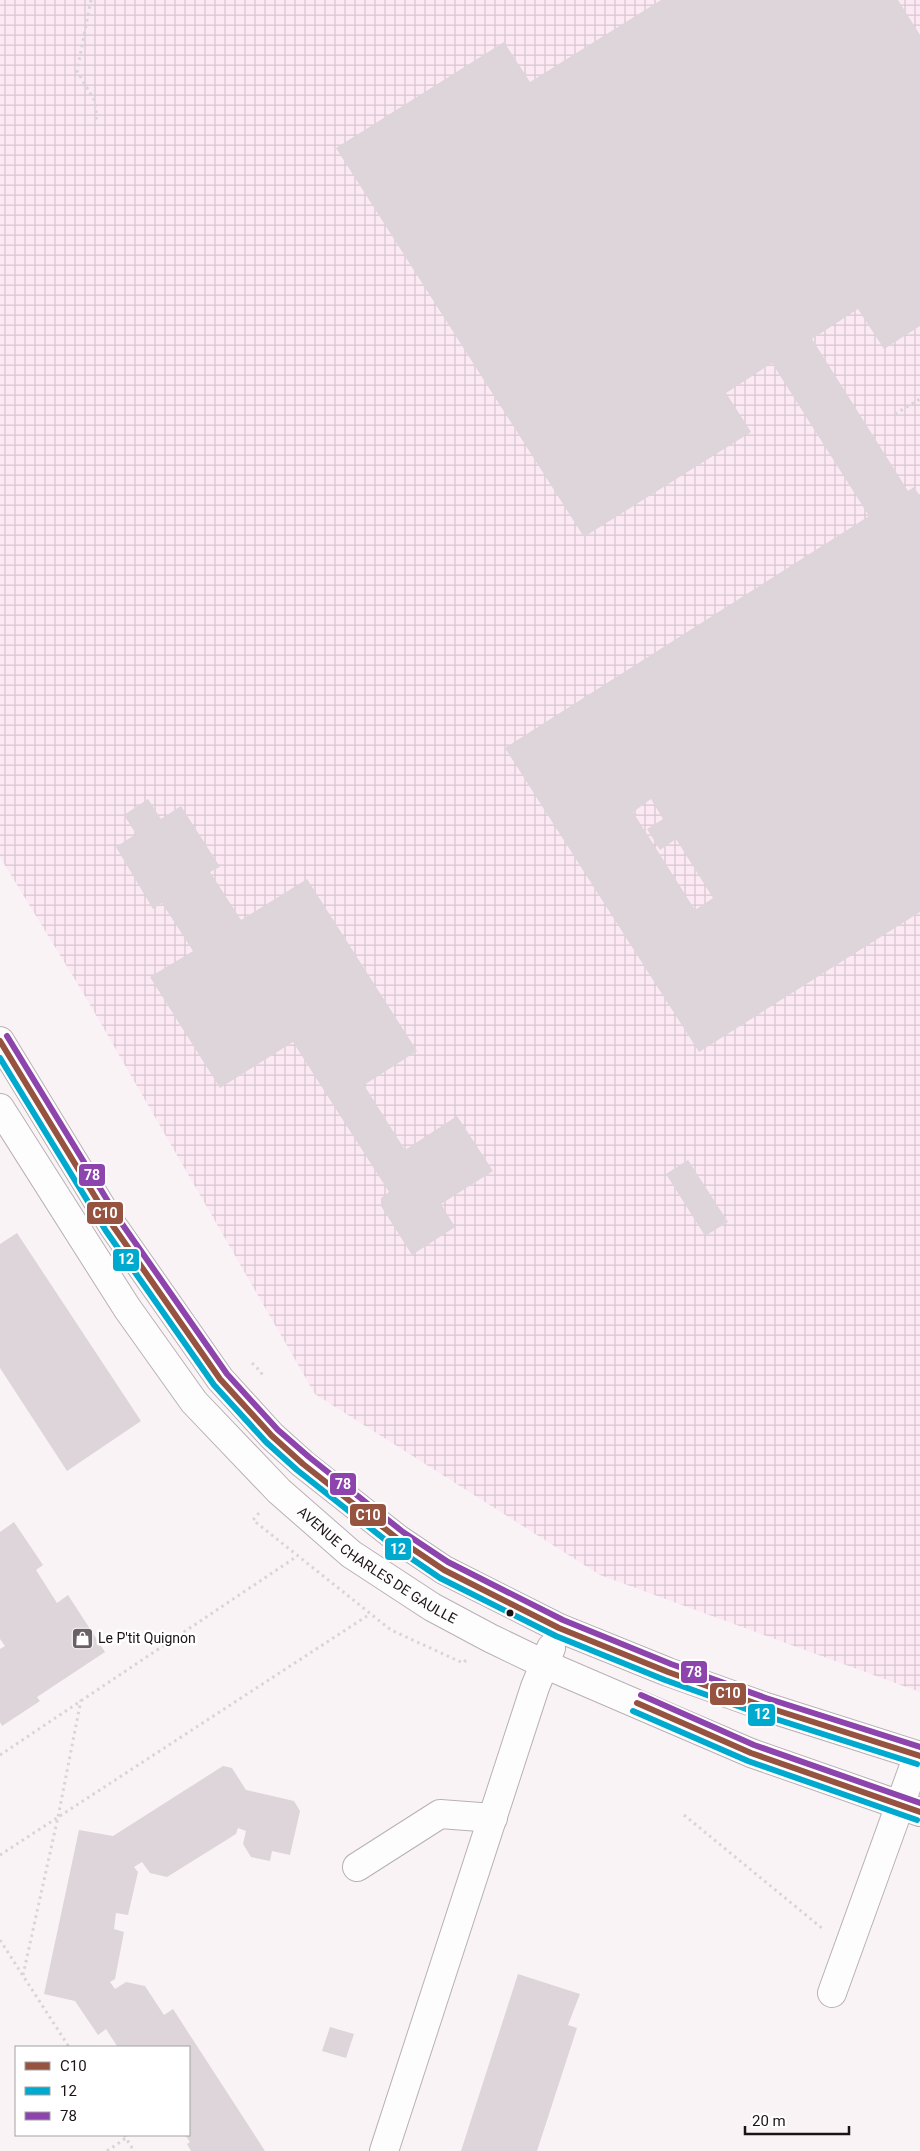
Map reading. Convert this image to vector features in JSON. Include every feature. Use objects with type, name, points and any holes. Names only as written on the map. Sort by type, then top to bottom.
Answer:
[{"type":"street","points":[[0,1041],[113,1226],[220,1379],[272,1436],[303,1464],[406,1544],[444,1570],[559,1628],[668,1672],[762,1706],[919,1755],[910,1809],[848,1950],[832,1993]]},
{"type":"street","name":"AVENUE CHARLES DE GAULLE","points":[[0,1108],[127,1308],[194,1402],[246,1459],[279,1491],[351,1554],[432,1607],[544,1664],[751,1753],[910,1809]]},
{"type":"street","points":[[384,2151],[535,1687],[559,1628]]},
{"type":"street","points":[[357,1867],[440,1814],[493,1818]]},
{"type":"path","points":[[91,0],[77,71],[96,103],[96,122]]},
{"type":"path","points":[[895,414],[920,399]]},
{"type":"path","points":[[249,1361],[261,1372],[264,1380]]},
{"type":"path","points":[[0,1755],[296,1556]]},
{"type":"path","points":[[0,1855],[370,1614]]},
{"type":"path","points":[[23,1975],[82,1700]]},
{"type":"path","points":[[684,1815],[848,1950]]},
{"type":"path","points":[[0,1940],[67,2046]]},
{"type":"path","points":[[107,2151],[125,2137],[134,2151]]},
{"type":"shaded area","points":[[0,0],[920,0],[920,1692],[600,1575],[315,1394],[85,996],[0,857]]},
{"type":"building","points":[[661,0],[898,0],[920,35],[920,326],[884,349],[858,309],[812,339],[908,491],[914,487],[920,496],[920,912],[699,1052],[505,748],[869,516],[772,363],[726,393],[751,432],[584,537],[336,148],[504,42],[530,82]],"holes":[[[651,799],[663,819],[647,829],[660,850],[676,839],[713,898],[695,910],[633,812]]]},
{"type":"building","points":[[148,799],[161,819],[181,806],[220,867],[210,872],[241,920],[307,879],[417,1051],[364,1085],[405,1150],[457,1116],[493,1171],[441,1204],[455,1227],[412,1255],[381,1206],[381,1198],[389,1192],[293,1042],[220,1088],[150,977],[193,951],[162,903],[153,909],[116,847],[136,834],[124,815]]},
{"type":"building","points":[[688,1160],[728,1222],[705,1236],[666,1174]]},
{"type":"building","points":[[17,1233],[141,1421],[67,1471],[0,1368],[0,1244]]},
{"type":"building","points":[[14,1522],[43,1565],[36,1570],[57,1603],[68,1595],[105,1652],[37,1697],[40,1701],[2,1726],[0,1722],[0,1649],[5,1646],[0,1639],[0,1532]]},
{"type":"building","points":[[223,1766],[232,1768],[246,1790],[294,1801],[300,1811],[290,1855],[272,1851],[270,1861],[251,1857],[243,1844],[246,1831],[238,1828],[236,1834],[167,1877],[150,1873],[142,1862],[134,1867],[138,1872],[128,1915],[116,1913],[114,1929],[124,1932],[115,1979],[110,1982],[115,1989],[126,1982],[145,1986],[164,2015],[173,2009],[265,2151],[191,2151],[187,2144],[190,2142],[186,2136],[190,2136],[190,2046],[117,2046],[106,2029],[98,2035],[75,2001],[44,1994],[79,1830],[113,1836]]},
{"type":"building","points":[[518,1974],[580,1994],[568,2025],[577,2028],[537,2151],[461,2151]]},
{"type":"building","points":[[330,2027],[354,2034],[346,2058],[322,2051]]},
{"type":"transit line","name":"78","points":[[7,1036],[120,1221],[227,1374],[278,1430],[403,1532],[448,1562],[563,1620],[671,1664],[766,1698],[920,1747]]},
{"type":"transit line","name":"C10","points":[[0,1041],[113,1226],[220,1379],[272,1436],[303,1464],[398,1539],[444,1570],[559,1628],[668,1672],[763,1706],[920,1756]]},
{"type":"transit line","name":"12","points":[[0,1058],[106,1231],[214,1385],[266,1442],[297,1470],[393,1546],[440,1578],[556,1636],[665,1680],[760,1714],[917,1764]]},
{"type":"transit line","name":"78","points":[[641,1695],[754,1745],[920,1803]]},
{"type":"transit line","name":"C10","points":[[637,1703],[751,1753],[920,1812]]},
{"type":"transit line","name":"12","points":[[633,1711],[748,1761],[917,1820]]},
{"type":"place","name":"Le P'tit Quignon","points":[[82,1638]]}]
